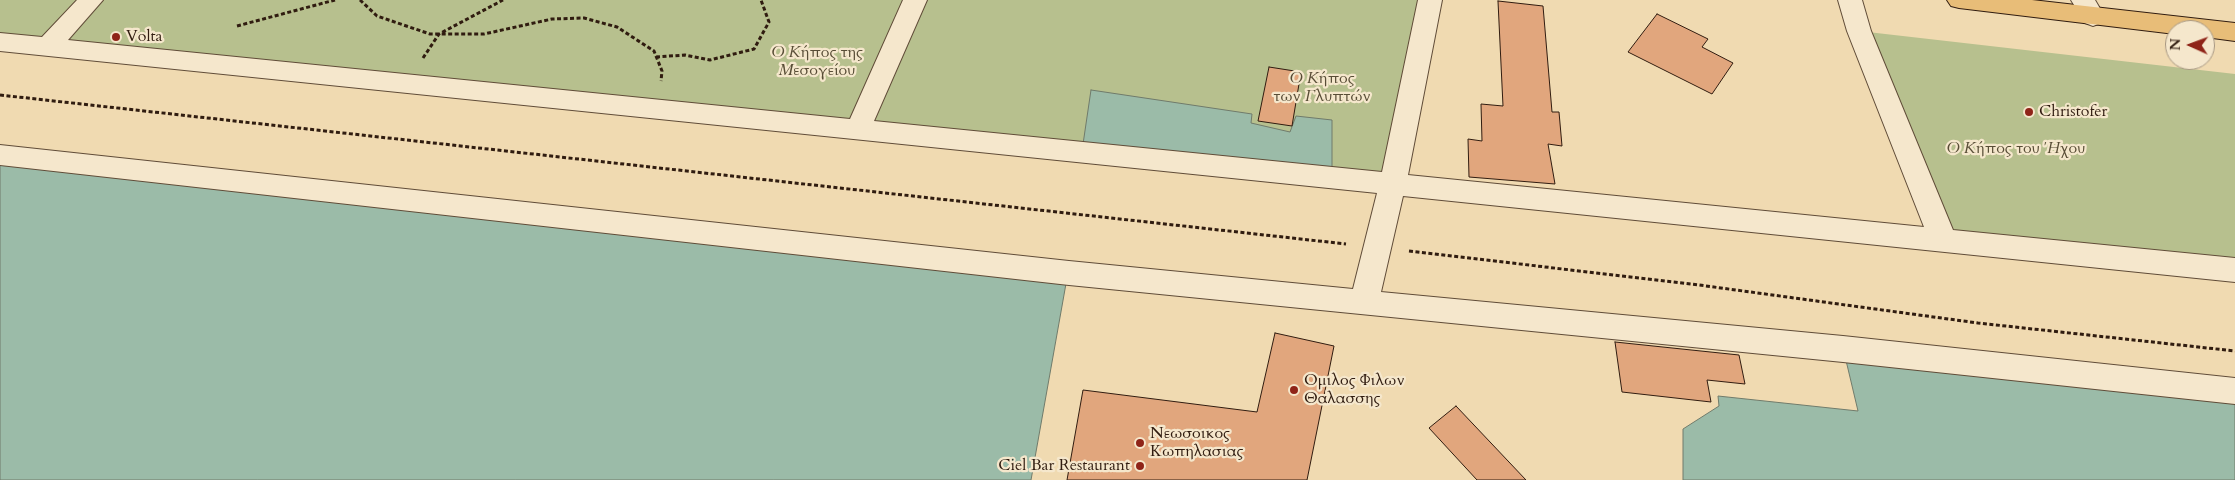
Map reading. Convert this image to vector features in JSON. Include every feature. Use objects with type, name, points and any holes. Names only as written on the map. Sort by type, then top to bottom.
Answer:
[{"type":"main road","points":[[1959,0],[2088,8],[2235,32]]},
{"type":"street","points":[[47,47],[91,0]]},
{"type":"street","points":[[858,129],[915,0]]},
{"type":"street","points":[[1364,302],[1376,247],[1394,183],[1430,0]]},
{"type":"street","points":[[1850,0],[1859,31],[1944,242]]},
{"type":"street","points":[[0,42],[1394,183],[1944,242],[2235,270]]},
{"type":"street","points":[[0,155],[1069,273],[2235,391]]},
{"type":"path","points":[[237,26],[335,0]]},
{"type":"path","points":[[360,0],[377,16],[430,34],[484,34],[552,19],[584,18],[617,27],[654,51],[662,71],[661,93],[655,108]]},
{"type":"path","points":[[406,83],[439,34],[502,0]]},
{"type":"path","points":[[656,57],[685,55],[710,60],[754,49],[768,22],[761,0]]},
{"type":"path","points":[[0,95],[1376,247],[1699,285],[1978,323],[2235,351]]},
{"type":"green space","points":[[0,0],[1430,0],[1393,183],[0,42]]},
{"type":"green space","name":"Ο Κήπος του Ήχου","points":[[1859,31],[2165,66],[2165,70],[2200,70],[2235,74],[2235,270],[1944,242]]},
{"type":"shaded area","points":[[1091,90],[1252,114],[1251,123],[1290,132],[1296,116],[1332,120],[1332,177],[1082,151]]},
{"type":"shaded area","points":[[0,159],[1067,278],[1031,480],[0,480]]},
{"type":"shaded area","points":[[1844,352],[2235,395],[2235,480],[1683,480],[1683,429],[1719,406],[1718,396],[1858,411]]},
{"type":"building","points":[[1498,1],[1543,6],[1552,112],[1559,112],[1562,146],[1548,144],[1555,184],[1469,177],[1468,139],[1482,141],[1481,104],[1503,106]]},
{"type":"building","points":[[1657,14],[1708,39],[1702,47],[1733,63],[1712,94],[1628,52]]},
{"type":"building","points":[[1269,67],[1301,72],[1292,126],[1258,121]]},
{"type":"building","points":[[1275,333],[1334,346],[1307,480],[1067,480],[1083,390],[1257,412]]},
{"type":"building","points":[[1615,342],[1739,355],[1745,384],[1707,380],[1711,402],[1622,392]]},
{"type":"building","points":[[1456,406],[1526,480],[1477,480],[1429,428]]},
{"type":"place","name":"Volta","points":[[116,37]]},
{"type":"place","name":"Christofer","points":[[2029,112]]},
{"type":"place","name":"Ομιλος Φιλων Θαλασσης","points":[[1294,390]]},
{"type":"place","name":"Νεωσοικος Κωπηλασιας","points":[[1140,443]]},
{"type":"place","name":"Ciel Bar Restaurant","points":[[1140,466]]},
{"type":"park label","name":"Ο Κήπος της Μεσογείου","points":[[817,62]]},
{"type":"park label","name":"Ο Κήπος των Γλυπτών","points":[[1322,88]]}]
